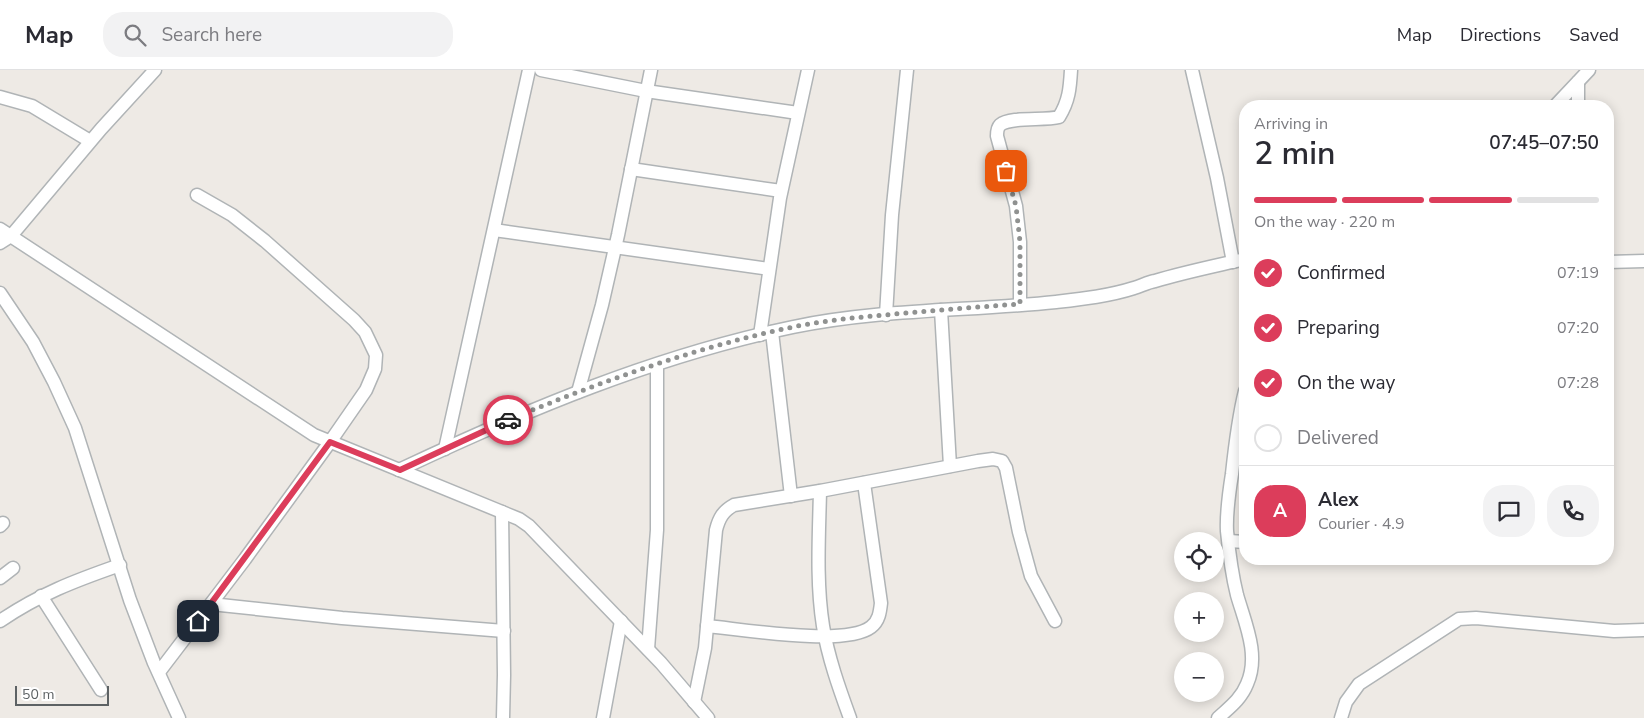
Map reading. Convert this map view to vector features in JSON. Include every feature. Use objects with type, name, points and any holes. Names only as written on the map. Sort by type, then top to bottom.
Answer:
[{"type":"street","points":[[154,70],[4,236],[297,424],[330,442],[519,519],[537,534],[648,649],[708,718]]},
{"type":"street","points":[[445,449],[529,70]]},
{"type":"street","points":[[541,70],[646,91],[798,113]]},
{"type":"street","points":[[578,392],[602,305],[651,70]]},
{"type":"street","points":[[791,496],[766,333],[769,269],[781,191],[808,70]]},
{"type":"street","points":[[886,315],[892,215],[907,70]]},
{"type":"street","points":[[1020,304],[1020,242],[1016,206],[997,136],[997,129],[1001,124],[1010,121],[1050,119],[1059,116],[1065,108],[1070,94],[1071,70]]},
{"type":"street","points":[[1192,70],[1217,178],[1239,253]]},
{"type":"street","points":[[1561,100],[1589,70]]},
{"type":"street","points":[[1578,82],[1578,100]]},
{"type":"street","points":[[0,97],[32,106],[90,141]]},
{"type":"street","points":[[631,169],[781,191]]},
{"type":"street","points":[[159,672],[330,442],[366,390],[373,376],[376,355],[365,332],[354,320],[265,241],[232,215],[197,195]]},
{"type":"street","points":[[494,230],[769,269]]},
{"type":"street","points":[[400,470],[496,425],[578,392],[723,344],[766,333],[828,321],[941,310],[1056,302],[1116,293],[1152,281],[1239,260]]},
{"type":"street","points":[[1614,262],[1644,261]]},
{"type":"street","points":[[0,293],[33,342],[54,382],[74,428],[136,615],[179,718]]},
{"type":"street","points":[[941,310],[950,466]]},
{"type":"street","points":[[648,649],[657,530],[657,365]]},
{"type":"street","points":[[1218,718],[1234,705],[1241,696],[1249,678],[1252,660],[1251,645],[1237,593],[1227,525],[1239,419]]},
{"type":"street","points":[[694,702],[700,679],[707,626],[716,530],[720,517],[726,509],[734,505],[820,492],[950,466],[993,459],[1002,460],[1006,468],[1018,532],[1031,576],[1055,621]]},
{"type":"street","points":[[707,626],[825,638],[854,634],[871,627],[878,620],[880,611],[864,483]]},
{"type":"street","points":[[820,492],[819,584],[821,610],[825,638],[850,718]]},
{"type":"street","points":[[502,512],[503,718]]},
{"type":"street","points":[[1229,541],[1239,542]]},
{"type":"street","points":[[0,622],[41,596],[63,585],[120,565]]},
{"type":"street","points":[[0,578],[12,568]]},
{"type":"street","points":[[41,596],[101,690]]},
{"type":"street","points":[[210,604],[342,618],[504,631]]},
{"type":"street","points":[[1341,718],[1346,702],[1359,684],[1459,619],[1476,618],[1614,631],[1644,630]]},
{"type":"street","points":[[603,718],[621,621]]},
{"type":"way so far","points":[[508,420],[621,376],[723,344],[794,327],[828,321],[913,312],[1020,304],[1020,242],[1016,206],[1006,171]]},
{"type":"route","points":[[198,621],[330,442],[400,470],[508,420]]}]
